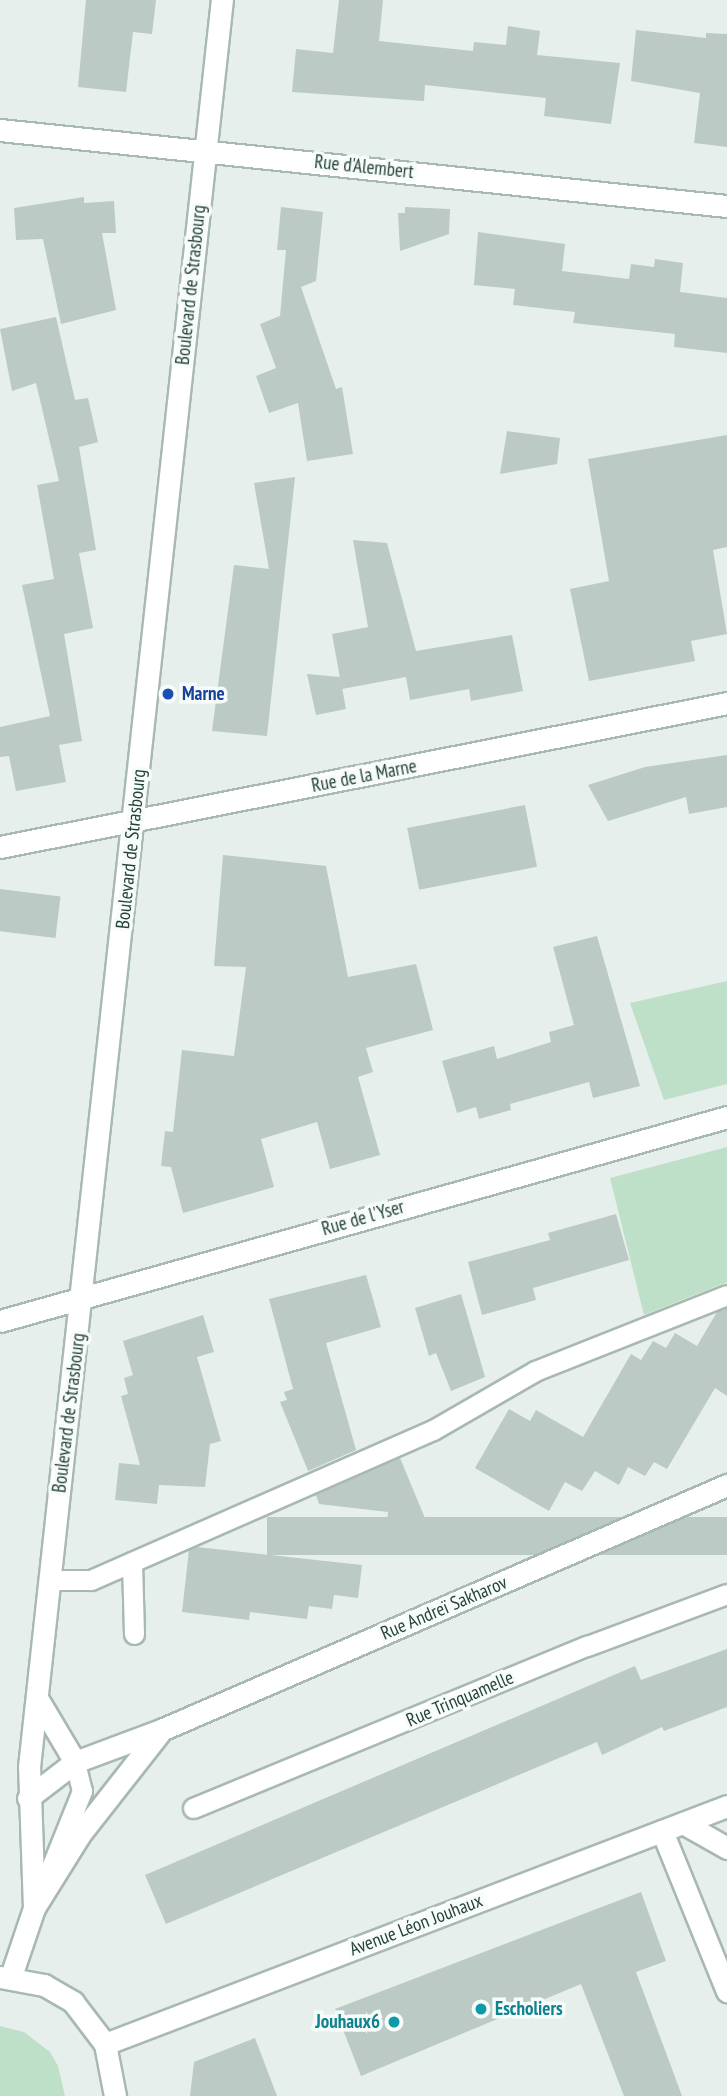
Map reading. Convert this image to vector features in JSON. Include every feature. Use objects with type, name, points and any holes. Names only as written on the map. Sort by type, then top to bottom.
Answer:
[{"type":"street","name":"Boulevard de Strasbourg","points":[[34,1908],[28,1798],[37,1698],[135,823],[222,0]]},
{"type":"street","name":"Rue d'Alembert","points":[[0,130],[727,206]]},
{"type":"street","name":"Rue de la Marne","points":[[0,847],[135,823],[727,703]]},
{"type":"street","name":"Rue de l'Yser","points":[[0,1321],[727,1117]]},
{"type":"street","name":"Rue Andreï Sakharov","points":[[28,1798],[75,1762],[161,1730],[727,1485]]},
{"type":"street","points":[[37,1698],[75,1762]]},
{"type":"street","name":"Rue Andreï Sakharov","points":[[6,1977],[34,1908],[80,1834],[161,1730]]},
{"type":"street","name":"Avenue Léon Jouhaux","points":[[105,2044],[727,1806]]},
{"type":"street","points":[[683,1823],[727,1848]]},
{"type":"street","points":[[662,1831],[727,1991]]},
{"type":"street","points":[[6,1977],[44,1984],[73,2002],[105,2044],[115,2096]]},
{"type":"lane","points":[[50,1580],[91,1580],[433,1430],[535,1371],[727,1294]]},
{"type":"lane","points":[[132,1562],[134,1634]]},
{"type":"lane","name":"Rue Trinquamelle","points":[[193,1808],[587,1646],[727,1594]]},
{"type":"lane","points":[[34,1908],[82,1791],[75,1762]]},
{"type":"green space","points":[[727,981],[727,1084],[664,1100],[630,1003]]},
{"type":"green space","points":[[727,1147],[727,1282],[644,1315],[610,1178]]},
{"type":"green space","points":[[0,2026],[24,2032],[50,2052],[58,2066],[65,2096],[0,2096]]},
{"type":"building","points":[[86,0],[156,0],[152,34],[133,32],[126,92],[78,87]]},
{"type":"building","points":[[339,0],[383,0],[379,41],[473,51],[474,42],[506,45],[508,26],[540,31],[537,55],[620,63],[611,124],[544,116],[546,98],[425,85],[424,101],[292,92],[296,49],[333,53]]},
{"type":"building","points":[[636,30],[706,38],[706,33],[727,34],[727,147],[694,143],[700,93],[631,81]]},
{"type":"building","points":[[84,197],[84,203],[114,201],[116,233],[102,233],[116,310],[61,324],[43,239],[16,240],[14,208]]},
{"type":"building","points":[[281,207],[323,212],[316,281],[301,287],[336,389],[342,387],[353,454],[307,461],[298,403],[269,413],[256,376],[276,368],[260,324],[280,316],[286,250],[277,250]]},
{"type":"building","points":[[405,207],[450,209],[449,234],[400,251],[398,213],[405,213]]},
{"type":"building","points":[[478,232],[565,244],[562,271],[629,279],[631,264],[654,267],[655,259],[683,263],[680,292],[727,298],[727,353],[674,347],[675,334],[573,323],[575,312],[513,305],[515,289],[474,285]]},
{"type":"building","points":[[56,317],[75,400],[88,398],[98,442],[79,447],[96,550],[79,553],[93,628],[64,634],[82,741],[59,745],[66,782],[16,791],[9,756],[0,757],[0,727],[50,716],[22,585],[54,579],[37,485],[59,481],[36,383],[12,391],[0,329]]},
{"type":"building","points":[[507,431],[560,438],[557,464],[500,474]]},
{"type":"building","points":[[727,435],[727,547],[713,550],[727,634],[691,641],[695,661],[589,681],[570,589],[609,581],[588,459]]},
{"type":"building","points":[[295,477],[267,736],[212,731],[234,565],[269,569],[254,483]]},
{"type":"building","points":[[353,540],[387,543],[416,651],[512,635],[523,691],[471,701],[469,689],[410,700],[406,677],[342,689],[332,634],[368,627]]},
{"type":"building","points":[[307,674],[340,677],[346,709],[316,715]]},
{"type":"building","points":[[727,755],[727,807],[689,814],[686,797],[608,821],[588,785],[645,767]]},
{"type":"building","points":[[525,805],[537,867],[419,890],[407,828]]},
{"type":"building","points":[[223,855],[326,866],[348,977],[416,964],[433,1030],[366,1048],[373,1072],[358,1077],[380,1155],[330,1169],[317,1122],[261,1139],[274,1187],[183,1213],[171,1167],[161,1166],[165,1131],[173,1132],[182,1050],[234,1056],[246,967],[214,966]]},
{"type":"building","points":[[0,889],[61,896],[55,938],[0,931]]},
{"type":"building","points":[[597,936],[640,1086],[593,1098],[589,1082],[510,1104],[511,1110],[479,1119],[476,1107],[457,1113],[442,1061],[494,1046],[497,1059],[551,1042],[549,1032],[574,1025],[553,947]]},
{"type":"building","points":[[616,1214],[629,1260],[533,1288],[536,1300],[482,1315],[468,1262],[550,1240],[548,1233]]},
{"type":"building","points":[[366,1275],[381,1327],[326,1343],[356,1450],[308,1471],[280,1402],[287,1400],[284,1392],[293,1389],[269,1299]]},
{"type":"building","points":[[461,1294],[485,1377],[451,1391],[436,1353],[429,1356],[415,1308]]},
{"type":"building","points":[[727,1308],[727,1396],[715,1388],[667,1469],[654,1462],[645,1476],[628,1467],[619,1485],[595,1471],[582,1491],[565,1482],[549,1511],[475,1468],[509,1409],[530,1421],[536,1410],[583,1437],[631,1354],[641,1360],[653,1341],[666,1348],[675,1333],[697,1346],[717,1312]]},
{"type":"building","points":[[203,1315],[214,1352],[197,1357],[221,1441],[210,1444],[205,1487],[159,1485],[157,1504],[115,1500],[119,1463],[140,1465],[121,1396],[128,1394],[124,1378],[133,1375],[123,1341]]},
{"type":"building","points":[[400,1458],[432,1535],[384,1555],[388,1512],[319,1504],[316,1495]]},
{"type":"building","points":[[267,1517],[727,1517],[727,1555],[267,1555]]},
{"type":"building","points":[[197,1547],[362,1565],[358,1598],[334,1595],[332,1609],[309,1606],[307,1619],[250,1612],[249,1620],[182,1612],[189,1550]]},
{"type":"building","points":[[727,1649],[727,1707],[664,1731],[662,1727],[602,1755],[597,1742],[166,1924],[145,1875],[635,1666],[641,1680]]},
{"type":"building","name":"Escholiers","points":[[641,1892],[666,1961],[636,1972],[682,2096],[624,2096],[581,1984],[361,2076],[335,2009]]},
{"type":"building","points":[[255,2038],[277,2096],[190,2096],[194,2062]]},
{"type":"place","name":"Marne","points":[[168,694]]},
{"type":"place","name":"Escholiers","points":[[481,2009]]},
{"type":"place","name":"Jouhaux6","points":[[394,2022]]}]
